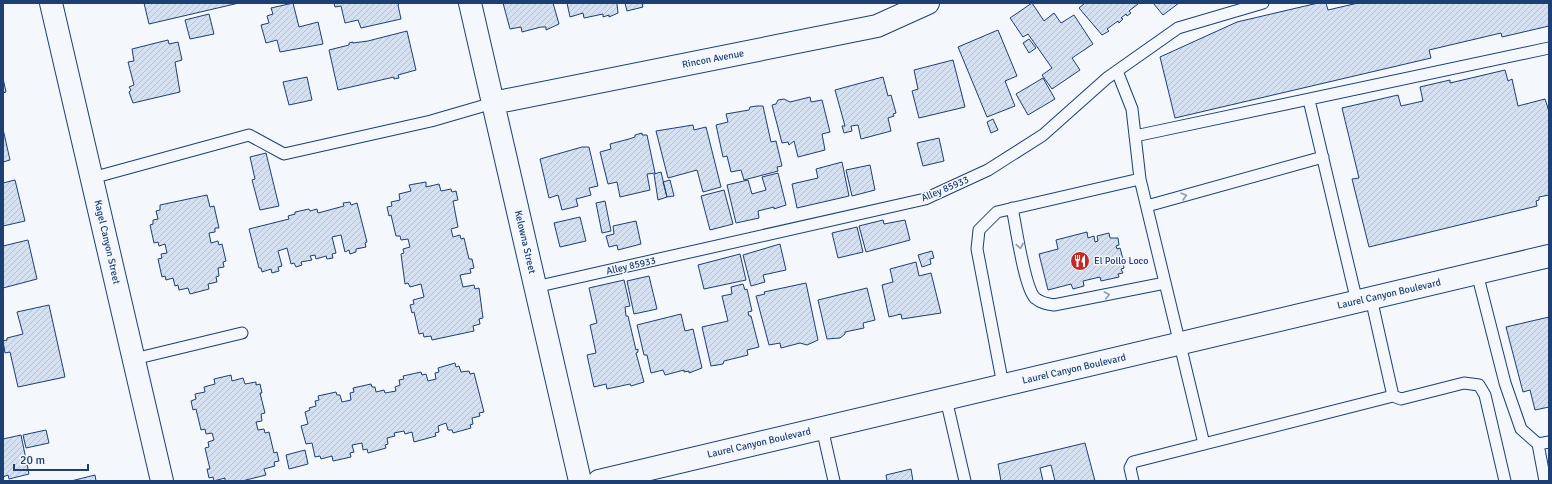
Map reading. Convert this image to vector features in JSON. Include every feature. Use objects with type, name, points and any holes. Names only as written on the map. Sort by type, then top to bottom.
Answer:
[{"type":"street","name":"Kagel Canyon Street","points":[[51,3],[162,481]]},
{"type":"street","name":"Kelowna Street","points":[[470,3],[580,481]]},
{"type":"street","name":"Rincon Avenue","points":[[493,103],[877,26],[928,3]]},
{"type":"street","name":"Laurel Canyon Boulevard","points":[[599,481],[1549,256]]},
{"type":"lane","name":"Alley 85933","points":[[535,287],[925,199],[988,170],[1043,135],[1117,71],[1178,28],[1263,3]]},
{"type":"lane","points":[[1135,136],[1549,48]]},
{"type":"lane","points":[[1117,71],[1132,109],[1140,179],[1204,444]]},
{"type":"lane","points":[[1309,100],[1323,157],[1393,396]]},
{"type":"lane","points":[[92,178],[249,135],[284,154],[431,121],[493,103]]},
{"type":"lane","points":[[1147,206],[1323,157]]},
{"type":"lane","points":[[1003,386],[977,249],[979,230],[997,212],[1140,179]]},
{"type":"lane","points":[[1012,208],[1028,285],[1034,297],[1042,303],[1054,306],[1165,283]]},
{"type":"lane","points":[[1477,273],[1505,383],[1521,429],[1538,444],[1545,481]]},
{"type":"lane","points":[[134,359],[242,333]]},
{"type":"lane","points":[[1133,481],[1130,468],[1133,462],[1393,396],[1401,399],[1464,383],[1479,385],[1485,395],[1505,481]]},
{"type":"lane","points":[[946,399],[965,481]]},
{"type":"lane","points":[[822,428],[834,481]]},
{"type":"lane","points":[[1538,444],[1549,442]]},
{"type":"building","points":[[144,3],[239,3],[149,24]]},
{"type":"building","points":[[293,3],[299,27],[318,22],[323,44],[280,52],[277,40],[266,43],[261,25],[269,23],[267,16],[273,14],[271,8]]},
{"type":"building","points":[[334,3],[400,3],[398,5],[401,19],[361,28],[358,20],[345,23],[341,6],[335,7]]},
{"type":"building","points":[[503,3],[553,3],[559,24],[546,30],[546,27],[522,32],[521,27],[510,29]]},
{"type":"building","points":[[567,3],[618,3],[618,13],[609,17],[609,15],[603,17],[603,14],[584,18],[583,13],[570,17]]},
{"type":"building","points":[[625,3],[648,3],[642,4],[643,7],[627,11]]},
{"type":"building","points":[[1032,3],[1044,21],[1054,13],[1061,23],[1074,15],[1093,44],[1072,58],[1080,70],[1052,89],[1042,75],[1052,68],[1028,34],[1023,37],[1010,18]]},
{"type":"building","points":[[1085,3],[1138,4],[1129,11],[1131,13],[1127,16],[1126,14],[1121,18],[1123,19],[1119,23],[1118,21],[1107,29],[1109,31],[1102,35],[1079,8]]},
{"type":"building","points":[[1153,3],[1179,3],[1163,15]]},
{"type":"building","points":[[1318,3],[1326,3],[1328,10],[1358,3],[1549,3],[1549,26],[1502,37],[1501,33],[1429,50],[1431,58],[1175,118],[1160,57],[1237,22]]},
{"type":"building","points":[[209,14],[214,34],[190,39],[185,20]]},
{"type":"building","points":[[998,30],[1017,76],[1005,81],[1015,106],[987,117],[958,47]]},
{"type":"building","points":[[407,31],[416,70],[398,75],[399,78],[394,79],[394,77],[338,90],[329,50],[349,45],[349,43],[353,42],[368,41]]},
{"type":"building","points":[[1029,39],[1036,48],[1029,53],[1023,43]]},
{"type":"building","points":[[168,40],[169,44],[178,42],[182,60],[175,62],[180,92],[133,103],[129,92],[131,90],[129,87],[134,85],[128,62],[134,61],[132,49]]},
{"type":"building","points":[[953,60],[965,107],[919,118],[912,91],[918,89],[914,70]]},
{"type":"building","points":[[1505,70],[1508,81],[1512,79],[1518,106],[1545,99],[1549,112],[1549,195],[1539,197],[1539,200],[1536,201],[1537,206],[1369,247],[1352,179],[1359,178],[1342,108],[1398,95],[1401,106],[1423,101],[1420,87],[1450,80],[1450,83]]},
{"type":"building","points":[[307,77],[312,100],[289,105],[283,82]]},
{"type":"building","points":[[883,77],[888,96],[891,95],[896,113],[893,114],[894,116],[888,118],[891,131],[861,139],[858,125],[851,126],[852,131],[844,133],[842,126],[845,126],[835,90]]},
{"type":"building","points":[[3,78],[6,92],[3,93]]},
{"type":"building","points":[[1043,78],[1055,99],[1028,115],[1016,94]]},
{"type":"building","points":[[810,97],[811,102],[822,100],[830,132],[822,134],[825,150],[798,157],[794,141],[789,145],[788,142],[782,143],[772,105],[776,104],[778,100],[784,99],[790,102]]},
{"type":"building","points":[[763,106],[771,142],[776,141],[782,166],[777,167],[778,171],[744,180],[741,170],[731,172],[727,156],[723,157],[716,125],[728,122],[726,114],[749,110],[750,107]]},
{"type":"building","points":[[993,119],[998,130],[991,133],[987,122]]},
{"type":"building","points":[[693,125],[694,130],[706,127],[721,187],[703,192],[697,170],[668,178],[656,131]]},
{"type":"building","points":[[3,129],[10,160],[3,162]]},
{"type":"building","points":[[642,133],[642,135],[647,135],[655,173],[647,174],[650,190],[620,197],[617,182],[608,184],[600,152],[611,149],[610,144],[635,137],[635,135]]},
{"type":"building","points":[[939,138],[944,161],[923,166],[917,143]]},
{"type":"building","points":[[582,147],[589,147],[598,186],[589,188],[591,195],[576,199],[578,206],[562,210],[558,195],[549,198],[540,159]]},
{"type":"building","points":[[266,153],[279,206],[260,210],[252,180],[255,179],[250,157]]},
{"type":"building","points":[[842,162],[849,196],[797,208],[792,184],[818,178],[816,169]]},
{"type":"building","points":[[870,165],[875,190],[852,196],[846,170]]},
{"type":"building","points":[[661,172],[667,197],[658,200],[654,174]]},
{"type":"building","points":[[778,173],[786,205],[774,209],[774,207],[758,211],[759,218],[736,223],[727,185],[748,180],[752,194],[766,190],[762,177]]},
{"type":"building","points":[[15,180],[25,221],[3,226],[3,183]]},
{"type":"building","points":[[670,180],[674,196],[667,197],[663,182]]},
{"type":"building","points":[[426,182],[426,187],[439,184],[441,191],[451,189],[452,192],[456,191],[458,200],[453,201],[458,227],[451,229],[453,237],[460,235],[461,239],[464,238],[469,259],[472,259],[474,268],[470,269],[471,273],[460,275],[463,287],[474,285],[475,289],[479,288],[483,318],[479,319],[480,324],[473,326],[474,331],[432,340],[431,336],[424,337],[423,333],[419,334],[414,312],[412,313],[410,305],[414,304],[413,300],[424,297],[421,284],[410,287],[408,283],[405,284],[401,254],[404,253],[403,249],[410,247],[408,239],[401,240],[400,236],[396,236],[391,215],[389,216],[387,207],[392,206],[391,202],[400,200],[399,194],[411,191],[409,185]]},
{"type":"building","points":[[724,190],[733,224],[710,230],[701,196]]},
{"type":"building","points":[[207,195],[210,207],[214,206],[219,228],[215,228],[215,232],[209,233],[211,243],[218,241],[219,245],[222,244],[226,261],[223,262],[224,267],[218,268],[219,276],[216,277],[217,282],[208,284],[209,289],[190,294],[188,288],[179,290],[178,285],[175,286],[173,278],[166,280],[165,276],[162,277],[158,259],[162,258],[161,254],[167,253],[165,244],[159,246],[158,242],[154,243],[150,225],[153,224],[153,220],[158,219],[156,211],[160,210],[160,205]]},
{"type":"building","points":[[605,201],[611,231],[602,233],[596,203]]},
{"type":"building","points":[[350,202],[351,205],[357,203],[367,242],[365,243],[366,247],[356,249],[356,252],[350,254],[349,250],[345,252],[341,235],[332,237],[336,253],[332,254],[333,258],[327,259],[326,256],[316,259],[315,255],[310,256],[312,260],[301,262],[302,265],[296,267],[294,263],[291,264],[287,248],[278,251],[282,266],[278,267],[279,271],[272,273],[271,269],[262,272],[261,268],[259,268],[249,229],[289,219],[288,216],[295,214],[295,212],[317,209],[318,213],[344,206],[343,203]]},
{"type":"building","points":[[580,217],[586,241],[560,247],[554,223]]},
{"type":"building","points":[[883,220],[884,224],[905,220],[910,240],[866,252],[859,226]]},
{"type":"building","points":[[636,221],[641,244],[618,250],[617,245],[609,247],[606,236],[614,234],[613,226]]},
{"type":"building","points":[[857,227],[863,252],[838,258],[832,233]]},
{"type":"building","name":"El Pollo Loco","points":[[1087,232],[1088,238],[1094,236],[1095,242],[1098,241],[1097,236],[1109,233],[1110,238],[1118,238],[1119,245],[1116,246],[1117,249],[1120,248],[1123,259],[1120,260],[1120,262],[1123,262],[1124,268],[1121,269],[1123,273],[1118,274],[1119,277],[1101,281],[1100,277],[1083,281],[1084,286],[1073,289],[1071,284],[1048,290],[1039,254],[1058,249],[1056,240]]},
{"type":"building","points":[[28,240],[37,279],[3,288],[3,246]]},
{"type":"building","points":[[780,244],[786,270],[763,275],[765,282],[751,286],[743,255]]},
{"type":"building","points":[[932,251],[934,258],[930,259],[931,264],[922,267],[918,255]]},
{"type":"building","points":[[740,254],[746,280],[704,289],[698,265]]},
{"type":"building","points":[[916,262],[919,276],[931,273],[941,313],[902,319],[901,314],[889,317],[882,285],[893,282],[890,269]]},
{"type":"building","points":[[649,276],[657,309],[634,314],[627,281]]},
{"type":"building","points":[[624,280],[630,306],[625,307],[626,316],[628,316],[636,350],[638,349],[638,352],[636,353],[644,382],[631,386],[630,384],[607,389],[606,384],[594,387],[587,355],[596,353],[590,325],[597,323],[589,288]]},
{"type":"building","points":[[806,283],[818,340],[807,345],[800,343],[781,348],[780,343],[769,345],[756,296],[765,294],[764,292]]},
{"type":"building","points":[[743,284],[745,290],[747,289],[752,311],[748,312],[749,316],[751,316],[759,347],[747,350],[748,355],[724,361],[723,364],[711,366],[702,327],[728,321],[722,296],[732,294],[731,287]]},
{"type":"building","points":[[867,288],[875,320],[863,323],[864,328],[845,332],[845,334],[840,338],[827,339],[818,300]]},
{"type":"building","points":[[49,305],[65,377],[18,387],[10,352],[5,353],[3,341],[7,340],[7,338],[23,334],[17,312]]},
{"type":"building","points":[[681,314],[685,331],[693,329],[702,368],[689,373],[689,371],[684,372],[684,370],[665,375],[663,370],[651,373],[647,355],[644,355],[637,325]]},
{"type":"building","points":[[1549,317],[1549,407],[1535,410],[1530,390],[1523,392],[1506,327]]},
{"type":"building","points":[[455,363],[456,367],[459,366],[461,372],[469,371],[470,374],[474,373],[484,412],[479,413],[480,416],[472,418],[473,424],[470,425],[471,428],[453,433],[452,430],[448,430],[446,423],[438,426],[439,432],[435,433],[436,436],[414,442],[412,432],[405,434],[404,431],[394,433],[395,436],[387,438],[388,444],[385,445],[386,448],[368,453],[367,449],[363,450],[362,443],[352,445],[354,452],[350,453],[351,457],[333,461],[332,456],[321,459],[320,456],[315,457],[312,443],[306,444],[301,426],[308,424],[305,412],[310,410],[309,408],[316,406],[315,401],[319,400],[318,396],[336,392],[337,395],[340,395],[342,402],[351,400],[350,393],[354,392],[353,388],[371,384],[372,387],[375,387],[376,392],[384,390],[385,393],[396,391],[395,387],[400,385],[399,380],[404,379],[403,376],[421,372],[422,375],[426,374],[428,381],[436,379],[435,373],[439,372],[438,368]]},
{"type":"building","points":[[231,375],[232,381],[243,378],[245,384],[256,382],[256,385],[260,384],[262,393],[260,393],[265,413],[261,414],[262,421],[256,422],[258,430],[264,429],[265,433],[269,432],[274,453],[277,452],[279,461],[274,462],[275,466],[264,469],[266,475],[242,481],[225,481],[225,478],[214,481],[213,477],[209,478],[207,469],[210,469],[205,448],[209,447],[208,442],[214,440],[212,433],[206,434],[205,429],[201,430],[196,409],[193,410],[191,401],[196,399],[195,394],[205,392],[204,387],[215,384],[214,379]]},
{"type":"building","points":[[46,430],[49,443],[26,448],[23,435]]},
{"type":"building","points":[[21,435],[29,474],[9,479],[8,475],[3,477],[3,439]]},
{"type":"building","points":[[1085,443],[1095,481],[1055,481],[1051,465],[1040,468],[1043,481],[1001,481],[998,464]]},
{"type":"building","points":[[305,450],[308,464],[289,469],[286,455]]},
{"type":"building","points":[[911,469],[913,481],[887,481],[886,475]]},
{"type":"building","points":[[95,475],[96,481],[71,481]]},
{"type":"place","name":"El Pollo Loco","points":[[1080,261]]}]
